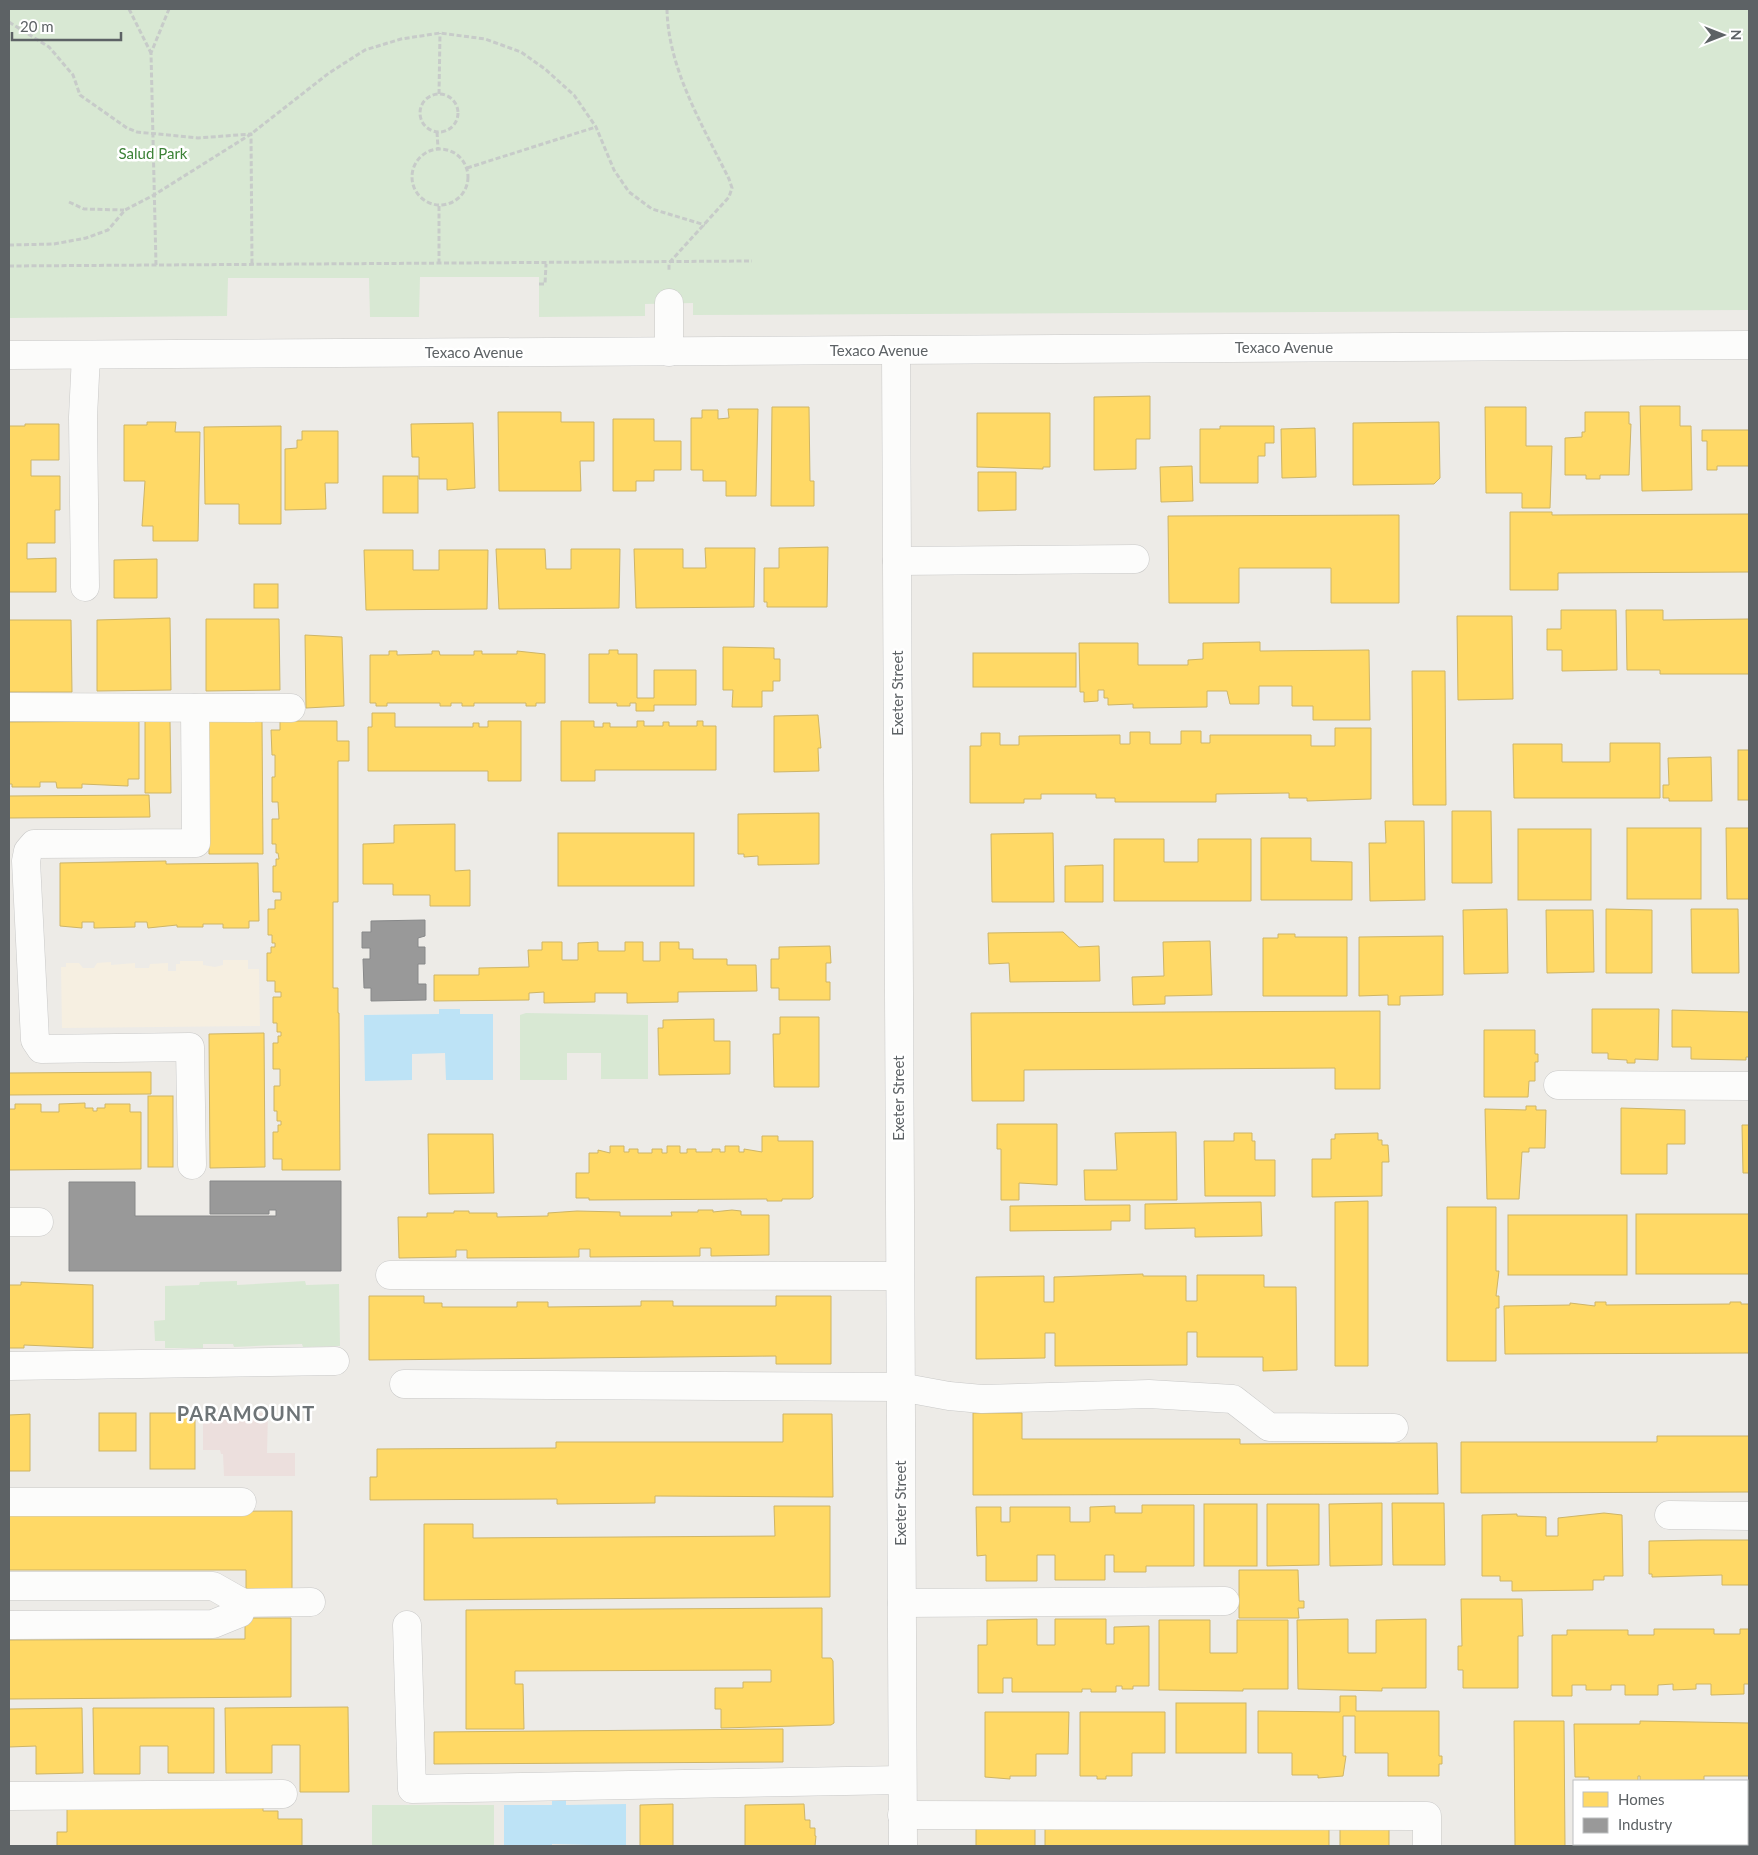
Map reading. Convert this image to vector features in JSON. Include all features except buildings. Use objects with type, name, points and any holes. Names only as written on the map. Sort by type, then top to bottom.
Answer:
[{"type":"street","points":[[669,303],[669,352]]},
{"type":"street","name":"Texaco Avenue","points":[[9,355],[1749,345]]},
{"type":"street","name":"Exeter Street","points":[[896,351],[903,1846]]},
{"type":"street","points":[[85,588],[83,417],[86,355]]},
{"type":"street","points":[[897,561],[1135,559]]},
{"type":"street","points":[[9,707],[291,708]]},
{"type":"street","points":[[192,1165],[190,1047],[41,1049],[35,1040],[19,943],[26,862],[28,851],[34,844],[196,843],[195,708]]},
{"type":"street","points":[[1558,1085],[1749,1086]]},
{"type":"street","points":[[9,1222],[39,1222]]},
{"type":"street","points":[[390,1275],[900,1276]]},
{"type":"street","points":[[9,1366],[335,1361]]},
{"type":"street","points":[[404,1384],[900,1387],[949,1396],[982,1399],[1148,1394],[1233,1399],[1269,1427],[1394,1428]]},
{"type":"street","points":[[9,1502],[242,1502]]},
{"type":"street","points":[[1669,1515],[1749,1516]]},
{"type":"street","points":[[9,1586],[213,1586],[243,1603],[311,1602]]},
{"type":"street","points":[[902,1603],[1225,1601]]},
{"type":"street","points":[[9,1626],[213,1624],[240,1613],[243,1603]]},
{"type":"street","points":[[407,1625],[412,1789],[902,1780]]},
{"type":"street","points":[[9,1796],[283,1794]]},
{"type":"street","points":[[902,1814],[1427,1816],[1427,1846]]},
{"type":"path","points":[[129,9],[151,53]]},
{"type":"path","points":[[156,266],[151,53],[169,9]]},
{"type":"path","points":[[667,9],[667,33],[691,103],[732,188],[729,197],[669,264]]},
{"type":"path","points":[[9,22],[49,47],[73,75],[80,95],[128,128],[137,132],[198,138],[251,134]]},
{"type":"path","points":[[9,245],[54,244],[86,238],[108,230],[125,210],[154,195],[251,134],[329,73],[365,50],[401,38],[440,33],[485,38],[521,52],[546,69],[574,95],[596,127],[614,170],[629,192],[652,209],[705,225]]},
{"type":"path","points":[[439,94],[440,33]]},
{"type":"path","points":[[439,94],[445,95],[454,102],[458,114],[454,125],[444,132],[437,132],[426,127],[420,116],[422,104],[427,99],[439,94]]},
{"type":"path","points":[[467,168],[596,127]]},
{"type":"path","points":[[437,132],[438,148]]},
{"type":"path","points":[[251,134],[252,265]]},
{"type":"path","points":[[438,148],[455,152],[467,168],[467,186],[463,194],[456,200],[439,206],[422,199],[412,184],[411,175],[419,157],[427,151],[438,148]]},
{"type":"path","points":[[69,202],[84,209],[125,210]]},
{"type":"path","points":[[439,206],[439,264]]},
{"type":"path","points":[[9,266],[669,264],[752,261]]},
{"type":"path","points":[[540,284],[546,284],[546,264]]},
{"type":"shaded area","points":[[223,960],[248,960],[248,969],[259,969],[260,1026],[62,1028],[61,967],[66,967],[66,963],[79,963],[83,968],[94,968],[97,963],[111,962],[111,965],[135,963],[135,968],[149,968],[150,964],[168,963],[168,971],[176,971],[176,964],[180,964],[180,961],[203,961],[203,965],[215,967],[223,965]]},
{"type":"shaded area","points":[[203,1412],[268,1413],[267,1453],[295,1453],[295,1476],[224,1476],[223,1454],[221,1454],[220,1450],[203,1450]]},
{"type":"green space","name":"Salud Park","points":[[9,9],[1749,9],[1749,310],[693,315],[693,303],[645,304],[645,316],[539,317],[539,277],[420,277],[419,317],[370,317],[369,278],[228,278],[227,316],[9,318]]},
{"type":"green space","points":[[526,1013],[648,1015],[648,1079],[601,1079],[601,1053],[567,1053],[567,1080],[520,1080],[520,1015]]},
{"type":"green space","points":[[237,1281],[237,1285],[305,1281],[306,1285],[339,1284],[340,1346],[303,1347],[302,1344],[234,1347],[233,1344],[203,1344],[203,1348],[165,1348],[165,1341],[155,1341],[154,1321],[165,1320],[165,1286],[199,1285],[200,1282]]},
{"type":"green space","points":[[372,1805],[494,1805],[494,1846],[372,1846]]},
{"type":"water","points":[[439,1009],[460,1009],[460,1014],[493,1014],[493,1080],[446,1080],[445,1053],[412,1054],[412,1080],[365,1081],[364,1015],[439,1014]]},
{"type":"water","points":[[552,1800],[566,1800],[566,1805],[626,1804],[626,1846],[552,1844],[552,1846],[504,1846],[504,1805],[552,1805]]},
{"type":"district","name":"PARAMOUNT","points":[[246,1414]]}]
